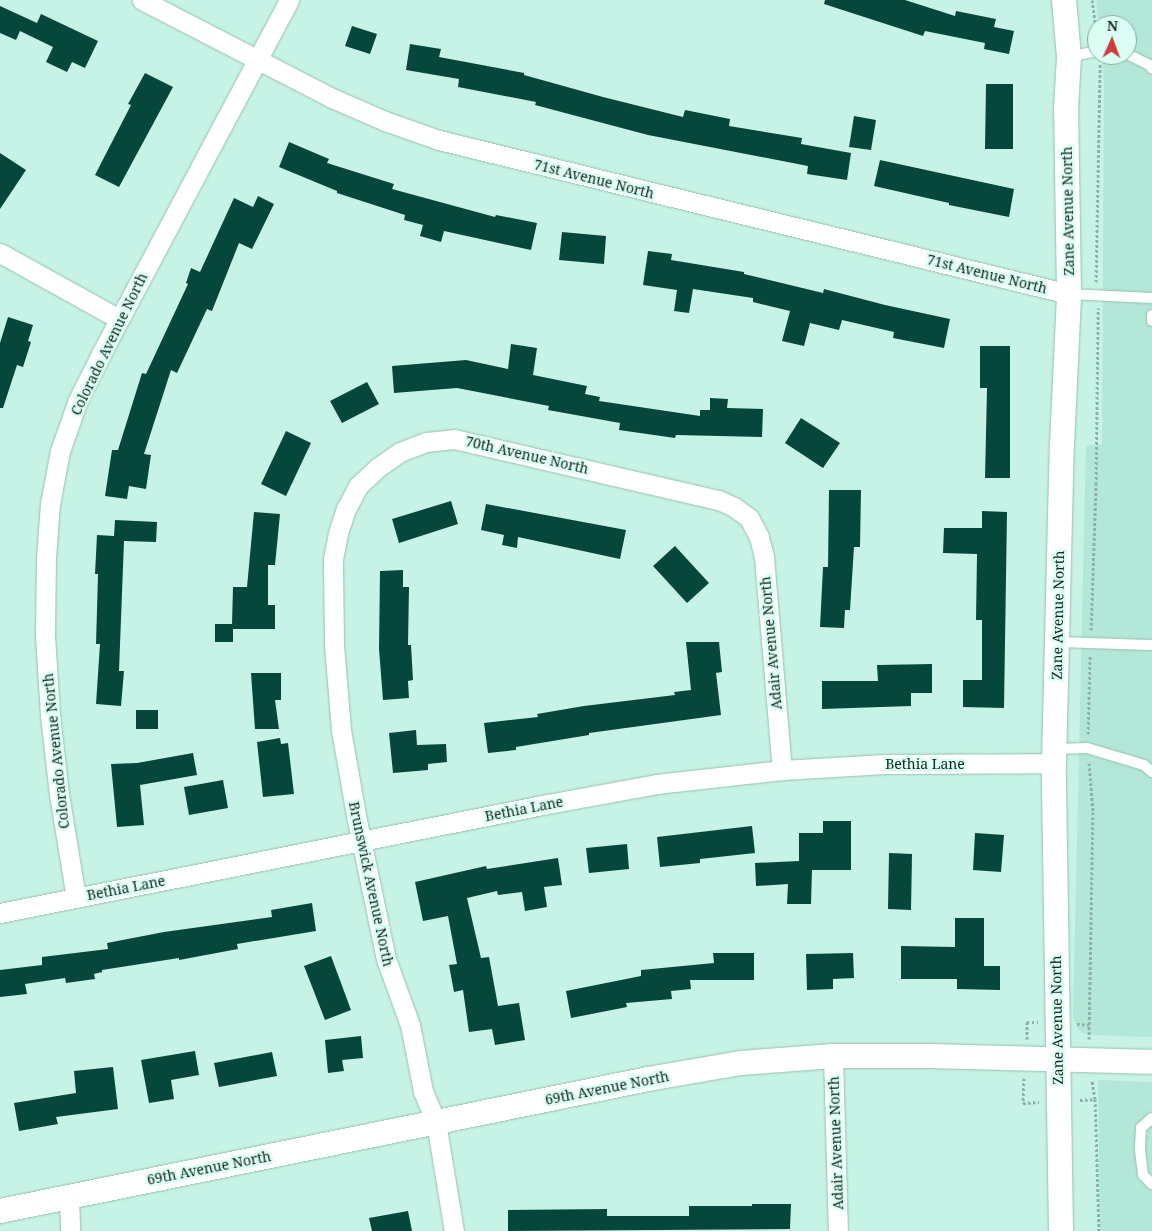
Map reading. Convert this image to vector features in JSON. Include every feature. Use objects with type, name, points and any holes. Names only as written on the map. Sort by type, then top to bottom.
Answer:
[{"type":"street","name":"71st Avenue North","points":[[142,0],[332,98],[385,121],[439,140],[1069,294]]},
{"type":"street","name":"Colorado Avenue North","points":[[76,898],[59,794],[50,715],[45,636],[46,558],[50,504],[60,451],[78,400],[119,319],[289,0]]},
{"type":"street","name":"Zane Avenue North","points":[[1061,1231],[1057,1060],[1055,756],[1069,294],[1066,110],[1068,56],[1064,0]]},
{"type":"street","points":[[0,253],[119,319]]},
{"type":"street","name":"70th Avenue North","points":[[333,559],[338,533],[346,509],[364,480],[400,452],[426,442],[454,439],[718,500],[734,507],[749,518]]},
{"type":"street","name":"Adair Avenue North","points":[[749,518],[759,537],[764,557],[782,770]]},
{"type":"street","name":"Brunswick Avenue North","points":[[333,559],[334,645],[341,730],[361,841],[386,959],[410,1025],[423,1091],[436,1122],[454,1231]]},
{"type":"street","name":"Bethia Lane","points":[[0,913],[656,784],[782,770],[1055,756]]},
{"type":"street","name":"Adair Avenue North","points":[[833,1056],[838,1231]]},
{"type":"street","name":"69th Avenue North","points":[[0,1211],[676,1074],[741,1063],[833,1056],[930,1056],[1152,1062]]},
{"type":"street","points":[[69,1196],[70,1231]]},
{"type":"lane","points":[[1068,56],[1087,53]]},
{"type":"lane","points":[[1137,58],[1150,64],[1152,69]]},
{"type":"lane","points":[[1069,294],[1152,298]]},
{"type":"lane","points":[[1152,315],[1152,320]]},
{"type":"lane","points":[[1057,642],[1152,645]]},
{"type":"lane","points":[[1055,756],[1088,748],[1144,765],[1152,772]]},
{"type":"lane","points":[[1152,1118],[1141,1128],[1140,1150],[1143,1175],[1152,1184]]},
{"type":"path","points":[[1092,0],[1094,15]]},
{"type":"path","points":[[1089,1025],[1093,812],[1088,748],[1099,328],[1096,295],[1101,85],[1100,65]]},
{"type":"path","points":[[1095,1099],[1099,1231]]},
{"type":"shaded area","points":[[1096,0],[1152,0],[1152,1037],[1088,1035],[1079,1031],[1073,1016],[1086,445],[1102,445],[1103,65],[1137,65],[1137,15],[1098,15]]},
{"type":"shaded area","points":[[1098,1080],[1152,1082],[1152,1231],[1100,1231]]},
{"type":"building","points":[[825,0],[905,0],[955,16],[956,11],[996,19],[994,27],[1014,31],[1009,54],[984,49],[985,43],[925,31],[923,36],[824,4]]},
{"type":"building","points":[[0,6],[37,23],[41,14],[98,41],[85,68],[72,62],[67,72],[46,62],[53,47],[20,31],[16,40],[0,33]]},
{"type":"building","points":[[352,26],[377,34],[370,54],[345,46]]},
{"type":"building","points":[[410,44],[441,49],[439,57],[524,73],[524,75],[603,97],[683,117],[685,110],[730,119],[729,126],[802,138],[801,144],[851,153],[847,180],[807,174],[808,166],[648,135],[535,105],[536,102],[458,87],[459,79],[406,70]]},
{"type":"building","points":[[145,73],[173,87],[119,187],[95,175],[131,105],[128,104]]},
{"type":"building","points":[[986,84],[1013,84],[1013,149],[985,149]]},
{"type":"building","points":[[854,116],[876,120],[871,150],[849,147]]},
{"type":"building","points":[[289,142],[329,159],[327,163],[394,184],[392,189],[495,217],[496,215],[537,223],[531,250],[444,231],[441,242],[420,236],[423,225],[404,220],[405,215],[337,193],[337,191],[279,167]]},
{"type":"building","points":[[0,153],[26,170],[0,209]]},
{"type":"building","points":[[880,160],[1014,189],[1009,217],[949,205],[949,203],[874,186]]},
{"type":"building","points":[[258,196],[274,204],[252,249],[239,243],[212,311],[207,309],[177,373],[171,370],[144,454],[151,455],[146,489],[129,486],[127,499],[105,496],[112,450],[118,450],[142,373],[146,374],[188,284],[186,283],[191,268],[200,272],[234,198],[253,207]]},
{"type":"building","points":[[562,232],[606,236],[604,264],[559,260]]},
{"type":"building","points":[[648,251],[672,254],[671,260],[744,272],[744,274],[823,293],[824,289],[950,319],[944,348],[893,338],[894,332],[842,320],[839,330],[810,323],[804,346],[782,341],[790,311],[753,302],[753,298],[693,289],[689,313],[674,311],[677,290],[643,285]]},
{"type":"building","points":[[8,317],[33,325],[28,341],[31,342],[23,367],[17,365],[3,408],[0,408],[0,343]]},
{"type":"building","points":[[511,344],[537,348],[533,375],[587,386],[585,394],[600,397],[599,401],[700,416],[700,410],[710,410],[710,398],[728,399],[727,408],[763,409],[762,437],[676,435],[675,438],[619,430],[620,423],[548,410],[549,406],[457,388],[394,393],[392,366],[466,360],[508,369]]},
{"type":"building","points":[[980,346],[1010,346],[1010,478],[985,478],[987,388],[980,388]]},
{"type":"building","points":[[367,382],[379,404],[342,423],[330,401]]},
{"type":"building","points":[[801,418],[840,443],[823,468],[785,443]]},
{"type":"building","points":[[286,431],[311,443],[286,496],[261,484]]},
{"type":"building","points":[[829,490],[861,490],[860,547],[854,547],[850,610],[845,610],[844,628],[820,627],[823,567],[828,567]]},
{"type":"building","points":[[451,501],[458,524],[399,543],[392,519]]},
{"type":"building","points":[[486,504],[626,530],[620,559],[518,537],[517,548],[502,545],[504,535],[481,530]]},
{"type":"building","points":[[982,511],[1007,512],[1004,708],[963,707],[963,680],[982,680],[982,620],[976,620],[977,554],[943,553],[944,528],[982,528]]},
{"type":"building","points":[[254,512],[280,514],[275,565],[268,565],[268,605],[275,605],[275,629],[233,629],[233,642],[215,642],[215,624],[232,624],[233,587],[247,587]]},
{"type":"building","points":[[115,520],[157,522],[156,542],[124,541],[119,671],[124,671],[121,706],[96,704],[100,644],[96,644],[98,574],[95,574],[97,535],[114,536]]},
{"type":"building","points":[[675,546],[709,583],[687,603],[653,566]]},
{"type":"building","points":[[403,570],[403,587],[409,587],[408,645],[411,645],[413,680],[408,681],[409,698],[383,700],[379,649],[380,571]]},
{"type":"building","points":[[686,642],[719,642],[722,672],[716,673],[721,715],[589,733],[589,735],[516,747],[516,750],[488,753],[484,723],[538,717],[537,714],[584,706],[675,695],[674,692],[691,690]]},
{"type":"building","points":[[932,664],[932,693],[911,693],[911,706],[822,709],[822,681],[878,681],[877,665]]},
{"type":"building","points":[[251,673],[281,673],[281,700],[275,700],[279,729],[255,729]]},
{"type":"building","points":[[136,710],[158,710],[158,729],[136,729]]},
{"type":"building","points":[[416,730],[417,745],[446,744],[447,762],[428,764],[428,770],[393,773],[389,733]]},
{"type":"building","points":[[280,738],[281,744],[288,743],[294,794],[263,797],[257,742]]},
{"type":"building","points":[[193,753],[197,775],[140,785],[144,825],[117,827],[111,764],[137,763]]},
{"type":"building","points":[[223,780],[228,808],[189,815],[184,787]]},
{"type":"building","points":[[823,821],[851,821],[851,870],[812,870],[811,904],[787,904],[788,884],[756,886],[755,863],[799,861],[799,833],[823,833]]},
{"type":"building","points":[[752,826],[755,853],[700,859],[700,863],[660,867],[657,837]]},
{"type":"building","points":[[975,833],[1004,835],[1001,872],[973,870]]},
{"type":"building","points":[[627,844],[629,869],[589,873],[586,848]]},
{"type":"building","points":[[889,853],[912,854],[911,910],[888,909]]},
{"type":"building","points":[[558,858],[562,885],[544,887],[547,907],[525,911],[522,892],[498,895],[497,891],[467,898],[481,958],[489,957],[498,1006],[519,1003],[525,1040],[495,1045],[492,1029],[469,1032],[463,990],[454,992],[449,965],[457,964],[448,916],[423,921],[415,882],[486,866],[487,869]]},
{"type":"building","points":[[312,903],[316,931],[237,944],[238,949],[179,960],[179,958],[102,970],[102,972],[94,974],[95,979],[66,983],[65,978],[25,984],[27,994],[0,997],[0,970],[42,965],[42,957],[108,949],[107,943],[164,932],[272,917],[271,910]]},
{"type":"building","points":[[955,918],[984,918],[984,966],[1000,966],[1000,990],[957,989],[957,979],[901,979],[901,946],[955,947]]},
{"type":"building","points":[[713,953],[754,953],[754,980],[690,980],[691,989],[671,991],[672,999],[626,1003],[627,1007],[571,1018],[566,991],[641,976],[641,970],[714,963]]},
{"type":"building","points":[[853,953],[854,978],[833,979],[833,989],[807,990],[806,954]]},
{"type":"building","points":[[331,956],[351,1010],[325,1020],[304,966]]},
{"type":"building","points":[[361,1036],[363,1058],[342,1060],[344,1071],[328,1073],[325,1040]]},
{"type":"building","points":[[195,1051],[199,1075],[171,1080],[174,1099],[149,1103],[141,1060]]},
{"type":"building","points":[[272,1052],[277,1076],[219,1087],[214,1063]]},
{"type":"building","points":[[113,1067],[118,1109],[56,1117],[58,1124],[19,1131],[14,1103],[76,1093],[74,1071]]},
{"type":"building","points":[[752,1204],[791,1204],[790,1229],[508,1231],[508,1210],[607,1209],[607,1216],[689,1216],[689,1206],[752,1206]]},
{"type":"building","points":[[408,1211],[412,1231],[372,1231],[369,1218]]}]
